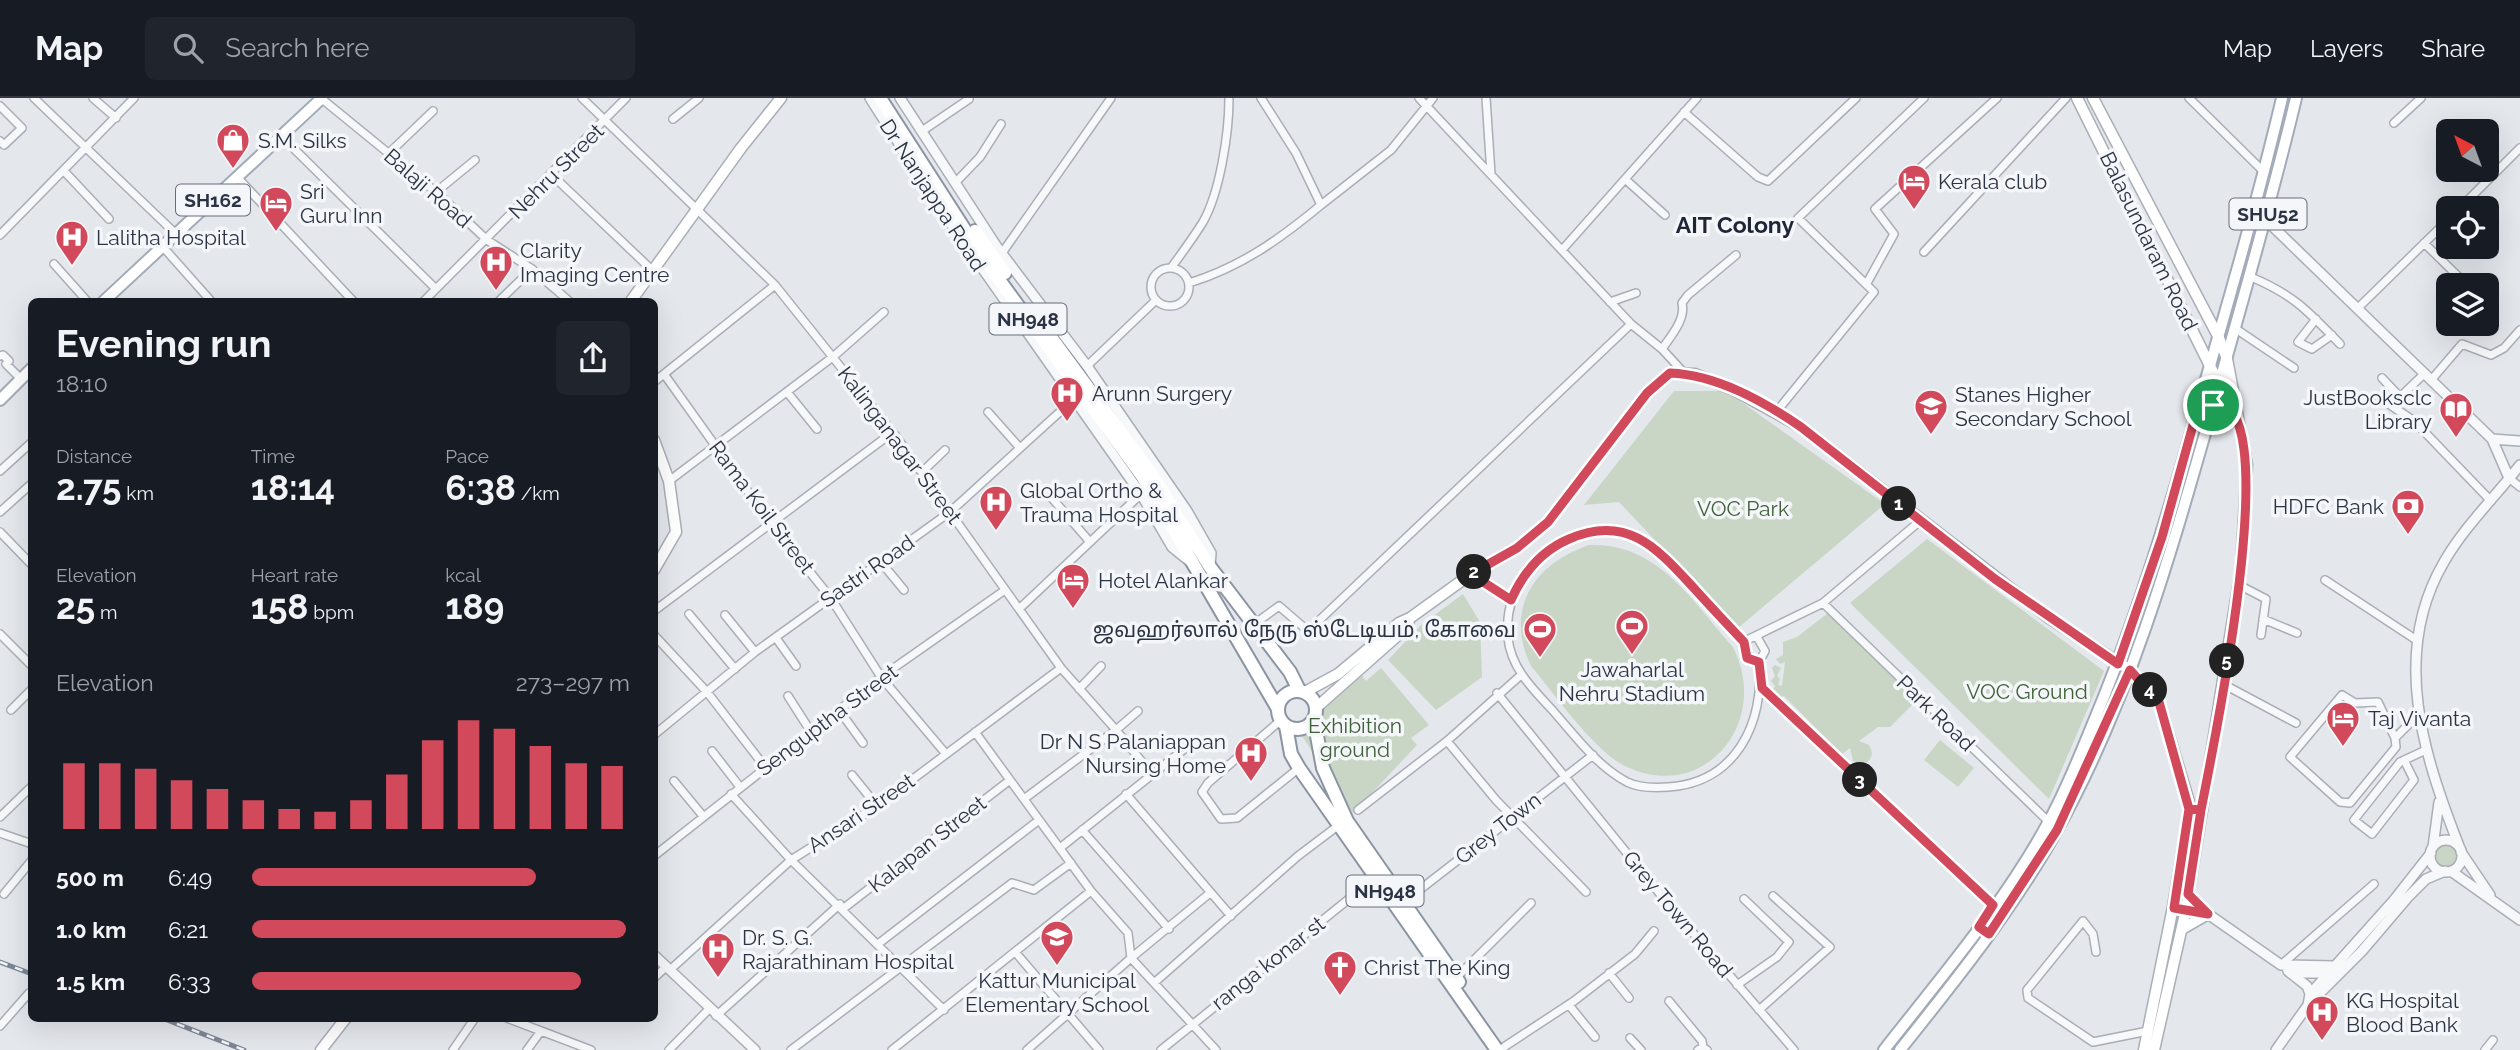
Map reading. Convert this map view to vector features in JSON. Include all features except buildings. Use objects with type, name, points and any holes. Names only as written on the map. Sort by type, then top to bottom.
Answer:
[{"type":"highway","name":"NH948","points":[[880,98],[981,255],[1210,567]]},
{"type":"highway","name":"NH948","points":[[890,98],[988,249],[1151,473],[1184,535],[1190,561]]},
{"type":"highway","name":"Dr Nanjappa Road","points":[[1190,561],[1282,718],[1290,754],[1339,825],[1357,842],[1404,902],[1503,1049]]},
{"type":"highway","name":"Dr Nanjappa Road","points":[[1210,567],[1302,691]]},
{"type":"highway","name":"NH948","points":[[1302,691],[1315,713]]},
{"type":"highway","points":[[1302,691],[1282,697],[1282,718],[1305,728],[1315,713]]},
{"type":"highway","name":"Dr Nanjappa Road","points":[[1315,713],[1323,768],[1332,792],[1375,878],[1503,1049]]},
{"type":"main road","name":"SH162","points":[[107,298],[322,98]]},
{"type":"main road","points":[[633,298],[781,98]]},
{"type":"main road","name":"Balasundaram Road","points":[[2077,98],[2219,384]]},
{"type":"main road","name":"Balasundaram Road","points":[[2093,98],[2219,338],[2227,359],[2247,465],[2239,585],[2186,909],[2154,1050]]},
{"type":"main road","name":"SHU52","points":[[1884,1050],[1960,954],[2049,822],[2118,664],[2162,537],[2219,338],[2282,98]]},
{"type":"main road","name":"SHU52","points":[[1900,1050],[1989,934],[2057,830],[2130,670],[2167,565],[2227,359],[2267,221],[2296,98]]},
{"type":"main road","points":[[0,400],[28,372]]},
{"type":"main road","points":[[1302,691],[1338,674],[1399,622],[1410,618],[1471,574],[1517,548],[1548,522],[1647,393],[1670,373],[1685,374],[1724,386],[1777,411],[2049,618],[2130,670],[2159,702],[2189,809],[2174,908],[2144,1050]]},
{"type":"main road","points":[[2195,418],[2202,410],[2213,405],[2226,407],[2236,416]]},
{"type":"main road","points":[[658,450],[669,481],[676,532],[658,563]]},
{"type":"main road","points":[[1315,713],[1405,629],[1410,618]]},
{"type":"main road","points":[[2189,809],[2201,810]]},
{"type":"main road","points":[[2181,929],[2208,914],[2188,894]]},
{"type":"main road","points":[[1979,927],[1989,934]]},
{"type":"main road","points":[[1960,954],[1969,962]]},
{"type":"main road","points":[[323,1050],[343,1022]]},
{"type":"street","points":[[34,98],[177,234]]},
{"type":"street","points":[[93,98],[116,118]]},
{"type":"street","points":[[0,235],[134,98]]},
{"type":"street","name":"Balaji Road","points":[[322,98],[436,192],[487,240],[532,269],[566,298]]},
{"type":"street","name":"Kalinganagar Street","points":[[582,98],[695,211],[775,285],[893,432],[1061,668],[1116,730]]},
{"type":"street","name":"Nehru Street","points":[[427,298],[626,98]]},
{"type":"street","points":[[673,119],[699,98]]},
{"type":"street","name":"Dr Nanjappa Road","points":[[870,98],[942,211],[1140,495],[1172,547],[1190,561]]},
{"type":"street","name":"Dr Nanjappa Road","points":[[900,98],[1002,253],[1087,366],[1187,510],[1212,553],[1210,567]]},
{"type":"street","points":[[1002,253],[1111,98]]},
{"type":"street","points":[[1171,268],[1183,272],[1189,283],[1188,295],[1179,304],[1167,306],[1156,300],[1152,288],[1155,276],[1171,268],[1204,220],[1211,204],[1224,146],[1229,98]]},
{"type":"street","points":[[1261,98],[1296,153],[1321,205]]},
{"type":"street","points":[[1419,98],[1631,324],[1662,349],[1685,374]]},
{"type":"street","points":[[1189,283],[1221,273],[1255,256],[1391,150],[1433,98]]},
{"type":"street","points":[[1486,98],[1491,174]]},
{"type":"street","points":[[1562,250],[1697,98]]},
{"type":"street","points":[[1684,112],[1758,177],[1768,181],[1856,98]]},
{"type":"street","points":[[1777,411],[1874,292],[1798,218],[1924,98]]},
{"type":"street","points":[[1867,283],[1895,234],[1875,209],[1997,98]]},
{"type":"street","points":[[1924,252],[2066,98]]},
{"type":"street","points":[[2189,98],[2264,172]]},
{"type":"street","points":[[2394,123],[2421,98]]},
{"type":"street","points":[[922,131],[970,99]]},
{"type":"street","points":[[0,106],[22,128],[4,145],[0,141]]},
{"type":"street","points":[[388,153],[433,111]]},
{"type":"street","points":[[955,183],[980,157],[1001,124]]},
{"type":"street","points":[[281,136],[436,289]]},
{"type":"street","points":[[2472,196],[2520,148]]},
{"type":"street","points":[[2512,157],[2520,164]]},
{"type":"street","points":[[436,192],[475,160]]},
{"type":"street","points":[[64,171],[109,219]]},
{"type":"street","points":[[551,174],[653,271]]},
{"type":"street","points":[[237,177],[350,298]]},
{"type":"street","points":[[1625,179],[1665,215]]},
{"type":"street","points":[[2267,221],[2492,439],[2510,478],[2520,487]]},
{"type":"street","points":[[2358,307],[2436,231]]},
{"type":"street","points":[[2424,243],[2455,273]]},
{"type":"street","points":[[163,247],[208,298]]},
{"type":"street","points":[[1662,349],[1673,333],[1684,310],[1682,303],[1688,295],[1735,255]]},
{"type":"street","points":[[54,264],[84,298]]},
{"type":"street","points":[[502,298],[532,269]]},
{"type":"street","points":[[2250,277],[2280,289],[2301,303],[2340,344]]},
{"type":"street","points":[[658,379],[775,285]]},
{"type":"street","points":[[1610,302],[1636,293]]},
{"type":"street","points":[[1087,366],[1156,300]]},
{"type":"street","points":[[669,481],[834,356],[884,312]]},
{"type":"street","points":[[2316,319],[2298,342],[2312,349],[2332,335]]},
{"type":"street","points":[[1253,625],[1279,606],[1308,631],[1631,324]]},
{"type":"street","points":[[2235,329],[2294,368]]},
{"type":"street","points":[[2382,378],[2400,397],[2429,376],[2462,344],[2491,355],[2504,348],[2520,330]]},
{"type":"street","points":[[0,356],[3,355],[9,361],[6,364],[21,379]]},
{"type":"street","name":"Rama Koil Street","points":[[664,374],[772,524],[830,597],[881,677],[946,754]]},
{"type":"street","points":[[787,392],[817,429]]},
{"type":"street","points":[[2377,396],[2414,421],[2491,501]]},
{"type":"street","name":"Sastri Road","points":[[658,728],[755,652],[950,512],[1074,399]]},
{"type":"street","points":[[988,412],[1020,448]]},
{"type":"street","points":[[658,608],[893,432]]},
{"type":"street","points":[[2492,439],[2520,441]]},
{"type":"street","points":[[0,471],[28,446]]},
{"type":"street","points":[[922,472],[945,450]]},
{"type":"street","points":[[2491,897],[2460,849],[2440,800],[2418,715],[2415,669],[2424,608],[2444,562],[2520,464]]},
{"type":"street","points":[[0,512],[28,487]]},
{"type":"street","points":[[1019,610],[1140,495]]},
{"type":"street","points":[[1051,497],[1090,542]]},
{"type":"street","points":[[1744,642],[1823,603],[1920,521]]},
{"type":"street","points":[[1757,637],[1765,651],[1759,662],[1762,688],[1759,707],[1740,748],[1724,765],[1695,782],[1653,788],[1629,783],[1606,769],[1521,675],[1509,653],[1506,622],[1511,600],[1525,575],[1546,552],[1583,533],[1600,529],[1616,530],[1658,550],[1744,642],[1747,658],[1759,662]]},
{"type":"street","points":[[0,532],[28,561]]},
{"type":"street","points":[[880,561],[904,590]]},
{"type":"street","points":[[1471,574],[1511,600]]},
{"type":"street","points":[[2325,580],[2418,641]]},
{"type":"street","points":[[2239,585],[2266,599],[2261,635]]},
{"type":"street","name":"Senguptha Street","points":[[658,853],[881,677],[1005,590]]},
{"type":"street","name":"Park Road","points":[[1823,603],[2049,822]]},
{"type":"street","points":[[690,614],[735,669]]},
{"type":"street","points":[[725,615],[755,652]]},
{"type":"street","points":[[2263,618],[2297,633]]},
{"type":"street","points":[[0,634],[28,662]]},
{"type":"street","points":[[775,638],[796,666]]},
{"type":"street","points":[[658,639],[707,692],[765,767]]},
{"type":"street","points":[[1079,688],[1101,666]]},
{"type":"street","name":"Ansari Street","points":[[658,975],[791,860],[877,806],[1061,668]]},
{"type":"street","points":[[1358,810],[1447,741],[1497,693],[1521,675]]},
{"type":"street","points":[[2223,684],[2296,723]]},
{"type":"street","points":[[1762,688],[1993,905]]},
{"type":"street","points":[[11,710],[28,693]]},
{"type":"street","name":"Grey Town Road","points":[[1497,693],[1737,985],[1794,1050]]},
{"type":"street","points":[[2342,695],[2355,704],[2378,702],[2395,738],[2396,747],[2350,803],[2340,802],[2290,757],[2342,695]]},
{"type":"street","points":[[788,696],[811,732]]},
{"type":"street","points":[[839,710],[863,743]]},
{"type":"street","points":[[1024,799],[1138,711]]},
{"type":"street","points":[[2395,738],[2418,715]]},
{"type":"street","points":[[1282,718],[1208,783],[1202,792],[1221,819],[1237,818],[1299,768]]},
{"type":"street","points":[[1116,730],[1152,774]]},
{"type":"street","points":[[975,732],[1091,891],[1128,933],[1131,958],[1216,1050]]},
{"type":"street","points":[[1447,741],[1496,800],[1586,892]]},
{"type":"street","points":[[1060,848],[1183,750]]},
{"type":"street","points":[[2404,760],[2407,771],[2414,780],[2372,834],[2354,820],[2404,760],[2426,750]]},
{"type":"street","points":[[712,751],[740,787]]},
{"type":"street","name":"Grey Town","points":[[1404,902],[1593,755]]},
{"type":"street","points":[[852,775],[877,806]]},
{"type":"street","points":[[674,780],[703,816]]},
{"type":"street","name":"Kalapan Street","points":[[842,906],[1010,780]]},
{"type":"street","points":[[0,817],[28,790]]},
{"type":"street","points":[[731,794],[791,860],[842,906],[944,1010]]},
{"type":"street","points":[[1126,794],[1231,916]]},
{"type":"street","points":[[2440,800],[2431,850],[2434,866],[2448,871],[2491,897],[2520,920]]},
{"type":"street","points":[[878,944],[1040,820]]},
{"type":"street","points":[[1154,983],[1298,856],[1339,825]]},
{"type":"street","points":[[1082,830],[1169,929]]},
{"type":"street","points":[[0,833],[28,843]]},
{"type":"street","points":[[2276,1050],[2308,1005],[2362,951],[2419,885],[2461,862],[2460,849],[2448,840],[2439,842],[2310,994]]},
{"type":"street","points":[[791,1050],[1012,883],[1034,890],[1071,863]]},
{"type":"street","points":[[4,894],[28,865]]},
{"type":"street","name":"ranga konar st","points":[[1161,1050],[1375,878]]},
{"type":"street","points":[[2281,965],[2374,884]]},
{"type":"street","points":[[892,1050],[1091,891]]},
{"type":"street","points":[[1027,1050],[1131,958],[1210,893]]},
{"type":"street","points":[[1759,1010],[1830,947],[1773,896]]},
{"type":"street","points":[[1737,985],[1777,957],[1788,945],[1744,899]]},
{"type":"street","points":[[1456,978],[1531,902]]},
{"type":"street","points":[[669,1050],[842,906]]},
{"type":"street","points":[[2174,908],[2208,914],[2281,965],[2307,986],[2310,994],[2308,1005]]},
{"type":"street","points":[[2096,952],[2093,934],[2083,921],[2027,990],[2028,998],[2093,1042],[2148,1031]]},
{"type":"street","points":[[1503,1049],[1569,1005],[1635,954],[1654,931]]},
{"type":"street","points":[[1016,953],[1099,1050]]},
{"type":"street","points":[[658,958],[755,1050]]},
{"type":"street","points":[[2281,965],[2332,970]]},
{"type":"street","points":[[1609,973],[1629,998]]},
{"type":"street","points":[[0,1026],[28,994]]},
{"type":"street","points":[[1669,1001],[1702,1041],[1703,1049]]},
{"type":"street","points":[[1569,1005],[1595,1037]]},
{"type":"street","points":[[453,1050],[472,1022]]},
{"type":"street","points":[[518,1022],[592,1050]]},
{"type":"street","points":[[527,1050],[541,1031]]},
{"type":"street","points":[[1630,1038],[1641,1050]]},
{"type":"street","points":[[2485,1050],[2493,1040]]},
{"type":"green space","name":"VOC Park","points":[[1674,391],[1726,391],[1885,504],[1738,628],[1619,502],[1584,505]]},
{"type":"green space","name":"VOC Ground","points":[[1927,539],[2104,671],[2049,799],[1850,603]]},
{"type":"green space","name":"Jawaharlal Nehru Stadium","points":[[1589,545],[1613,547],[1635,553],[1654,564],[1688,594],[1733,647],[1743,675],[1743,702],[1737,727],[1723,749],[1705,765],[1682,774],[1656,775],[1627,767],[1602,750],[1531,666],[1523,646],[1521,626],[1523,608],[1529,592],[1539,577],[1553,564],[1569,553]]},
{"type":"green space","points":[[1463,594],[1480,622],[1482,677],[1436,710],[1388,660],[1421,625]]},
{"type":"green space","points":[[1828,613],[1917,700],[1890,727],[1878,727],[1859,741],[1869,745],[1872,753],[1864,764],[1853,761],[1850,748],[1842,754],[1784,696],[1777,699],[1771,693],[1775,686],[1771,681],[1775,676],[1772,668],[1775,665],[1781,668],[1777,676],[1780,679],[1778,685],[1782,686],[1785,662],[1780,664],[1776,659],[1783,655],[1783,642],[1797,637]]},
{"type":"green space","name":"Exhibition ground","points":[[1381,668],[1429,725],[1411,738],[1417,745],[1353,813],[1300,733],[1308,720],[1360,673],[1366,681]]},
{"type":"green space","points":[[1940,740],[1974,768],[1958,787],[1924,760]]},
{"type":"green space","points":[[2446,843],[2455,847],[2459,856],[2455,865],[2446,869],[2437,865],[2433,856],[2437,847]]},
{"type":"railway","points":[[0,962],[28,972]]},
{"type":"railway","points":[[172,1022],[244,1050]]},
{"type":"place","name":"S.M. Silks","points":[[233,170]]},
{"type":"place","name":"Kerala club","points":[[1914,211]]},
{"type":"place","name":"Sri Guru Inn","points":[[276,233]]},
{"type":"place","name":"Lalitha Hospital","points":[[72,267]]},
{"type":"place","name":"Clarity Imaging Centre","points":[[496,292]]},
{"type":"place","name":"Arunn Surgery","points":[[1067,423]]},
{"type":"place","name":"Stanes Higher Secondary School","points":[[1931,436]]},
{"type":"place","name":"JustBooksclc Library","points":[[2456,439]]},
{"type":"place","name":"Global Ortho & Trauma Hospital","points":[[996,532]]},
{"type":"place","name":"HDFC Bank","points":[[2408,536]]},
{"type":"place","name":"Hotel Alankar","points":[[1073,610]]},
{"type":"place","name":"Jawaharlal Nehru Stadium","points":[[1632,656]]},
{"type":"place","name":"ஜவஹர்லால் நேரு ஸ்டேடியம், கோவை","points":[[1540,659]]},
{"type":"place","name":"Taj Vivanta","points":[[2343,748]]},
{"type":"place","name":"Dr N S Palaniappan Nursing Home","points":[[1251,783]]},
{"type":"place","name":"Kattur Municipal Elementary School","points":[[1057,967]]},
{"type":"place","name":"Dr. S. G. Rajarathinam Hospital","points":[[718,979]]},
{"type":"place","name":"Christ The King","points":[[1340,997]]},
{"type":"place","name":"KG Hospital Blood Bank","points":[[2322,1042]]},
{"type":"district","name":"AIT Colony","points":[[1735,224]]},
{"type":"route","points":[[2213,405],[2202,410],[2195,418],[2162,537],[2118,664],[1995,579],[1801,427],[1777,411],[1695,374],[1670,373],[1647,393],[1548,522],[1517,548],[1471,574],[1511,600],[1519,582],[1546,552],[1583,533],[1600,529],[1616,530],[1658,550],[1744,642],[1747,658],[1759,662],[1762,688],[1993,905],[1979,927],[1989,934],[2057,830],[2130,670],[2145,683],[2159,702],[2189,809],[2201,810],[2188,894],[2208,914],[2174,908],[2189,809],[2201,810],[2233,626],[2241,569],[2247,465],[2236,416],[2226,407],[2213,405]]}]
